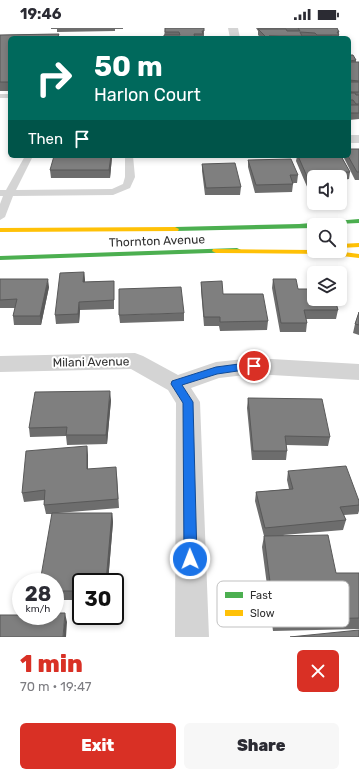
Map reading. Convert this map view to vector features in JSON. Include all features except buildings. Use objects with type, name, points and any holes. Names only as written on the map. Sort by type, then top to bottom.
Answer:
[{"type":"main road","points":[[300,226],[359,221]]},
{"type":"main road","points":[[347,225],[359,224]]},
{"type":"main road","name":"Thornton Avenue","points":[[0,230],[307,226]]},
{"type":"main road","points":[[347,246],[359,245]]},
{"type":"main road","name":"Thornton Avenue","points":[[0,258],[307,247]]},
{"type":"main road","points":[[216,251],[325,252],[359,256]]},
{"type":"street","name":"Milani Avenue","points":[[0,364],[135,361],[176,384]]},
{"type":"street","points":[[192,637],[188,402],[176,384],[216,370],[254,366],[359,372]]},
{"type":"lane","points":[[0,218],[5,194],[28,158]]},
{"type":"lane","points":[[5,194],[114,192],[127,186],[130,177],[129,158]]},
{"type":"traffic: fast","points":[[300,226],[359,221]]},
{"type":"traffic: fast","points":[[175,229],[307,226]]},
{"type":"traffic: fast","points":[[0,258],[237,250]]},
{"type":"traffic: slow","points":[[0,230],[175,229]]},
{"type":"traffic: slow","points":[[347,246],[359,245]]},
{"type":"traffic: slow","points":[[216,251],[325,252],[359,256]]},
{"type":"route","points":[[190,559],[188,402],[176,384],[216,370],[254,366]]}]
